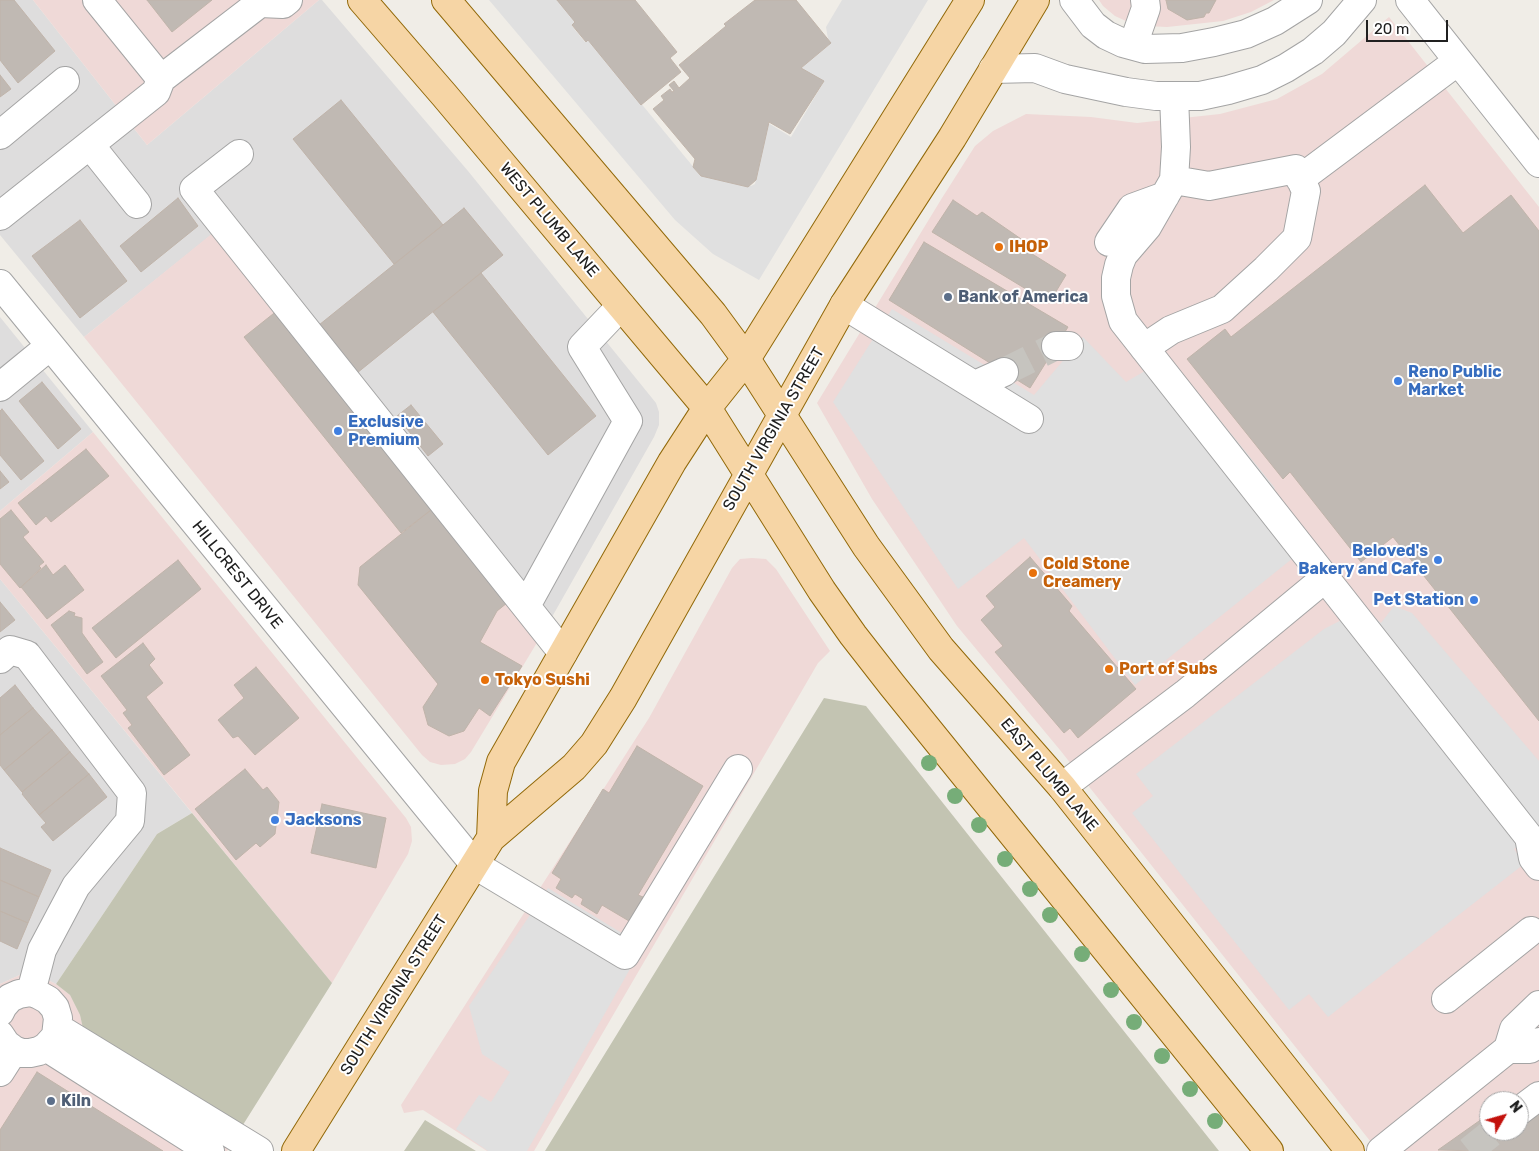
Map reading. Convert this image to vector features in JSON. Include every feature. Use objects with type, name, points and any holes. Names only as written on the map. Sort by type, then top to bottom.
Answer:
[{"type":"main road","name":"WEST PLUMB LANE","points":[[362,0],[707,408],[748,475]]},
{"type":"main road","points":[[446,0],[713,314],[746,359]]},
{"type":"main road","points":[[492,838],[493,791],[501,762],[563,653],[672,462],[707,408],[746,359],[970,0]]},
{"type":"main road","name":"SOUTH VIRGINIA STREET","points":[[296,1151],[492,838],[574,767],[594,744],[623,698],[844,305],[952,138],[1035,0]]},
{"type":"main road","name":"EAST PLUMB LANE","points":[[746,359],[866,546],[941,649],[1062,787],[1350,1151]]},
{"type":"main road","points":[[748,475],[822,591],[886,678],[1269,1151]]},
{"type":"street","points":[[96,0],[161,79]]},
{"type":"street","points":[[0,216],[156,92],[161,79],[260,3],[283,4],[288,0]]},
{"type":"street","points":[[1074,0],[1093,25],[1106,35],[1123,43],[1145,49],[1182,48],[1246,34],[1275,21],[1308,0]]},
{"type":"street","points":[[1133,45],[1146,8],[1144,0]]},
{"type":"street","points":[[993,69],[1035,68],[1065,79],[1126,92],[1200,96],[1262,80],[1286,68],[1313,51],[1334,33],[1362,0]]},
{"type":"street","points":[[1410,0],[1539,163]]},
{"type":"street","points":[[1300,179],[1458,61]]},
{"type":"street","points":[[0,134],[66,81]]},
{"type":"street","points":[[1174,96],[1176,147],[1170,188],[1147,227],[1123,255],[1116,278],[1116,296],[1120,313],[1128,329],[1185,398],[1324,579],[1534,840],[1533,858],[1539,866]]},
{"type":"street","points":[[90,145],[137,204]]},
{"type":"street","points":[[239,154],[194,189],[563,653]]},
{"type":"street","points":[[1109,242],[1132,208],[1170,188],[1209,186],[1296,169],[1306,191],[1297,238],[1266,270],[1222,309],[1171,330],[1144,348]]},
{"type":"street","name":"HILLCREST DRIVE","points":[[0,284],[475,865],[625,955],[738,768]]},
{"type":"street","points":[[844,305],[1029,419]]},
{"type":"street","points":[[526,606],[628,421],[582,347],[621,306]]},
{"type":"street","points":[[0,388],[50,346]]},
{"type":"street","points":[[975,385],[1004,372]]},
{"type":"street","points":[[1062,787],[1185,694],[1324,579]]},
{"type":"street","points":[[0,659],[10,650],[27,655],[132,793],[130,821],[76,886],[42,950],[30,992]]},
{"type":"street","points":[[1446,999],[1531,931]]},
{"type":"street","points":[[0,1012],[10,998],[30,992],[48,1000],[58,1018],[52,1038],[30,1054],[5,1052]]},
{"type":"street","points":[[1381,1151],[1508,1049],[1514,1029],[1539,1006]]},
{"type":"street","points":[[52,1038],[210,1151]]},
{"type":"street","points":[[52,1038],[259,1151]]},
{"type":"street","points":[[1508,1049],[1530,1049],[1539,1042]]},
{"type":"shaded area","points":[[0,0],[33,0],[147,145],[319,0],[322,0],[468,171],[656,403],[659,412],[659,425],[654,437],[544,631],[214,233],[84,337],[0,235]]},
{"type":"shaded area","points":[[33,0],[319,0],[147,145]]},
{"type":"shaded area","points":[[489,0],[558,0],[576,23],[572,26],[585,42],[588,39],[700,175],[751,186],[755,184],[768,123],[791,137],[823,83],[800,69],[829,45],[826,27],[842,0],[928,0],[759,280],[713,254],[675,220]]},
{"type":"shaded area","points":[[1099,0],[1274,0],[1251,12],[1223,21],[1167,27],[1146,26],[1126,21],[1115,16]]},
{"type":"shaded area","points":[[1389,17],[1539,207],[1539,1151],[1378,1151],[1060,750],[957,626],[872,499],[817,403],[975,146],[993,131],[1026,114],[1091,117],[1137,123],[1220,114],[1277,99],[1322,74]]},
{"type":"shaded area","points":[[214,232],[544,631],[471,752],[465,759],[455,764],[441,765],[430,762],[422,755],[84,337]]},
{"type":"shaded area","points":[[892,309],[1034,395],[1083,337],[1126,382],[1169,357],[1275,488],[1256,502],[1298,554],[1135,685],[1024,538],[958,589],[833,402]]},
{"type":"shaded area","points":[[0,317],[93,432],[0,511]]},
{"type":"shaded area","points":[[93,432],[406,818],[411,827],[412,841],[408,854],[332,983],[0,579],[0,511]]},
{"type":"shaded area","points":[[740,559],[766,559],[776,569],[830,651],[818,663],[534,1151],[487,1151],[423,1110],[404,1113],[401,1105],[649,718],[732,568]]},
{"type":"shaded area","points":[[0,579],[192,813],[157,834],[56,984],[38,975],[22,974],[0,984]]},
{"type":"shaded area","points":[[1394,606],[1412,613],[1539,761],[1539,830],[1514,849],[1524,864],[1328,1017],[1309,994],[1289,1010],[1132,813],[1153,796],[1136,774],[1324,629],[1365,608],[1381,623]]},
{"type":"shaded area","points":[[824,698],[866,706],[1219,1151],[545,1151]]},
{"type":"shaded area","points":[[192,813],[332,983],[241,1128],[84,1033],[80,1015],[70,995],[56,984],[157,834]]},
{"type":"shaded area","points":[[548,888],[643,946],[527,1151],[488,1151],[456,1129],[479,1095],[491,1102],[510,1072],[482,1054],[469,1006]]},
{"type":"shaded area","points":[[22,974],[38,975],[56,984],[70,995],[80,1015],[84,1033],[241,1128],[227,1151],[0,1151],[0,984]]},
{"type":"shaded area","points":[[425,1120],[476,1151],[404,1151]]},
{"type":"building","points":[[0,0],[14,0],[55,51],[18,83],[0,60]]},
{"type":"building","points":[[147,0],[212,0],[172,32]]},
{"type":"building","points":[[557,0],[635,0],[677,52],[670,58],[681,72],[641,105],[588,40],[586,42],[572,25],[575,22]]},
{"type":"building","points":[[755,0],[796,0],[831,43],[801,68],[824,81],[790,134],[769,122],[756,180],[748,187],[701,176],[693,167],[695,159],[653,109],[664,100],[661,96],[670,89],[672,92],[674,91],[669,85],[674,81],[679,88],[690,78],[679,65],[726,26],[724,24]]},
{"type":"building","points":[[1166,0],[1216,0],[1209,13],[1206,13],[1204,17],[1187,20],[1168,9]]},
{"type":"building","points":[[0,75],[11,89],[0,97]]},
{"type":"building","points":[[341,100],[443,225],[394,264],[293,139]]},
{"type":"building","points":[[1425,185],[1463,233],[1511,195],[1539,231],[1539,721],[1393,537],[1361,562],[1290,472],[1283,479],[1187,359],[1225,329],[1231,337]]},
{"type":"building","points":[[178,198],[198,226],[141,272],[120,246]]},
{"type":"building","points":[[953,200],[977,216],[982,212],[1024,241],[1021,247],[1066,275],[1049,303],[932,232]]},
{"type":"building","points":[[464,208],[503,255],[357,373],[319,325]]},
{"type":"building","points":[[80,220],[127,281],[80,318],[32,256]]},
{"type":"building","points":[[924,242],[1068,327],[1030,388],[889,300]]},
{"type":"building","points":[[481,273],[596,416],[548,455],[433,312]]},
{"type":"building","points":[[278,310],[436,506],[401,533],[244,337]]},
{"type":"building","points":[[42,382],[81,429],[58,449],[19,401]]},
{"type":"building","points":[[411,405],[443,444],[428,456],[397,416]]},
{"type":"building","points":[[2,409],[44,461],[21,480],[0,455],[0,411]]},
{"type":"building","points":[[86,449],[109,476],[51,522],[46,516],[36,525],[18,503]]},
{"type":"building","points":[[0,471],[9,482],[0,489]]},
{"type":"building","points":[[436,506],[512,599],[497,611],[480,642],[522,666],[490,716],[479,708],[464,731],[449,736],[428,725],[423,707],[438,684],[358,585],[360,567]]},
{"type":"building","points":[[11,510],[29,532],[23,537],[44,562],[39,566],[41,568],[20,588],[0,564],[0,519]]},
{"type":"building","points":[[1030,557],[1072,606],[1069,611],[1136,689],[1078,738],[1070,728],[1064,733],[995,652],[1003,646],[981,620],[995,607],[986,596]]},
{"type":"building","points":[[178,560],[201,589],[116,658],[92,628]]},
{"type":"building","points":[[46,565],[53,575],[65,565],[84,590],[47,619],[21,587]]},
{"type":"building","points":[[0,602],[15,620],[0,632]]},
{"type":"building","points":[[69,611],[75,613],[74,616],[82,618],[82,633],[103,662],[87,674],[51,625]]},
{"type":"building","points":[[143,643],[155,659],[149,665],[163,683],[146,697],[190,755],[164,775],[128,728],[132,725],[123,713],[127,710],[101,676]]},
{"type":"building","points":[[256,667],[299,718],[255,755],[238,736],[233,738],[218,720],[244,698],[234,685]]},
{"type":"building","points":[[15,685],[33,708],[0,735],[0,698]]},
{"type":"building","points":[[33,708],[52,730],[4,770],[0,765],[0,735]]},
{"type":"building","points":[[52,730],[70,752],[22,792],[4,770]]},
{"type":"building","points":[[637,746],[703,786],[638,895],[643,897],[629,921],[602,905],[597,914],[581,904],[583,899],[575,894],[572,898],[556,888],[561,879],[552,873],[603,789],[609,793]]},
{"type":"building","points":[[70,752],[89,774],[39,815],[22,792]]},
{"type":"building","points":[[245,769],[263,790],[267,787],[279,802],[275,834],[260,847],[256,843],[236,860],[195,809]]},
{"type":"building","points":[[89,774],[107,797],[53,841],[41,827],[46,823],[39,815]]},
{"type":"building","points":[[322,804],[386,818],[376,868],[311,853]]},
{"type":"building","points":[[0,848],[51,870],[39,897],[0,880]]},
{"type":"building","points":[[0,880],[39,897],[28,923],[0,911]]},
{"type":"building","points":[[0,911],[28,923],[17,949],[0,941]]},
{"type":"building","name":"Kiln","points":[[37,1072],[163,1151],[0,1151],[0,1130]]},
{"type":"building","points":[[1539,1105],[1539,1151],[1480,1151],[1493,1141],[1529,1141],[1529,1113]]},
{"type":"building","points":[[1479,1121],[1479,1141],[1493,1141],[1480,1151],[1438,1150]]},
{"type":"tunnel","points":[[1004,372],[1056,346]]},
{"type":"tunnel","points":[[1469,1151],[1482,1141]]},
{"type":"place","name":"IHOP","points":[[999,247]]},
{"type":"place","name":"Bank of America","points":[[948,297]]},
{"type":"place","name":"Reno Public Market","points":[[1398,381]]},
{"type":"place","name":"Exclusive Premium","points":[[338,431]]},
{"type":"place","name":"Beloved's Bakery and Cafe","points":[[1438,560]]},
{"type":"place","name":"Cold Stone Creamery","points":[[1033,573]]},
{"type":"place","name":"Pet Station","points":[[1474,600]]},
{"type":"place","name":"Port of Subs","points":[[1109,669]]},
{"type":"place","name":"Tokyo Sushi","points":[[485,680]]},
{"type":"place","name":"Jacksons","points":[[275,820]]},
{"type":"place","name":"Kiln","points":[[51,1101]]}]
